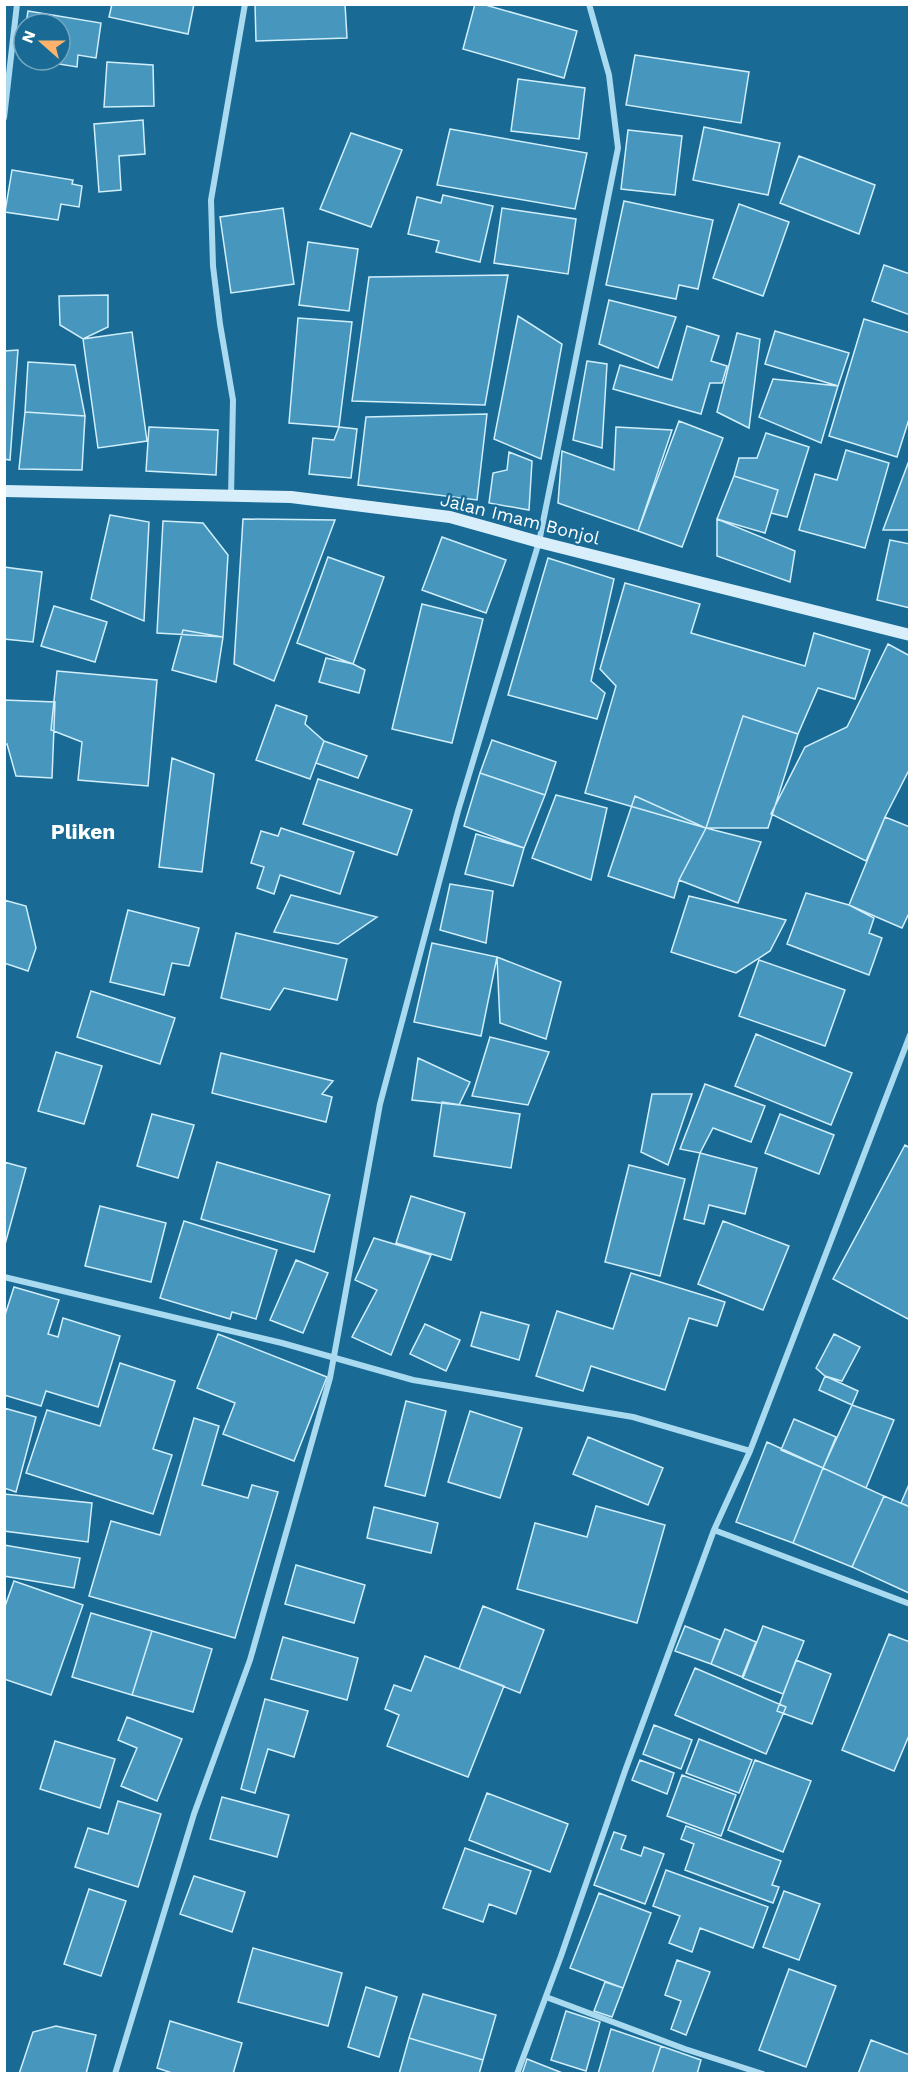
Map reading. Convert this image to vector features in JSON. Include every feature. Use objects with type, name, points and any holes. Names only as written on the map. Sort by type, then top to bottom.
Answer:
[{"type":"main road","name":"Jalan Imam Bonjol","points":[[4,491],[291,497],[450,517],[539,542],[909,635]]},
{"type":"street","points":[[4,118],[17,4]]},
{"type":"street","points":[[231,496],[233,400],[213,266],[211,200],[245,4]]},
{"type":"street","points":[[115,2073],[194,1814],[250,1660],[330,1378],[380,1104],[458,811],[539,542],[618,148],[609,75],[589,4]]},
{"type":"street","points":[[517,2073],[714,1530],[750,1451],[909,1035]]},
{"type":"street","points":[[4,1277],[282,1343],[414,1380],[633,1417],[750,1451]]},
{"type":"street","points":[[714,1530],[909,1604]]},
{"type":"street","points":[[546,1997],[685,2049],[763,2073]]},
{"type":"building","points":[[112,4],[194,4],[188,34],[109,17]]},
{"type":"building","points":[[255,4],[345,4],[347,38],[256,41]]},
{"type":"building","points":[[475,4],[577,31],[564,78],[463,49]]},
{"type":"building","points":[[72,18],[101,23],[96,58],[78,55],[77,67],[72,66]]},
{"type":"building","points":[[635,55],[749,72],[741,123],[626,105]]},
{"type":"building","points":[[107,62],[153,65],[154,106],[104,107]]},
{"type":"building","points":[[518,79],[585,88],[579,139],[511,131]]},
{"type":"building","points":[[143,120],[145,154],[119,156],[121,190],[99,192],[94,124]]},
{"type":"building","points":[[704,127],[780,143],[768,195],[693,180]]},
{"type":"building","points":[[450,129],[587,153],[575,209],[437,185]]},
{"type":"building","points":[[628,130],[682,136],[675,195],[621,189]]},
{"type":"building","points":[[351,133],[402,150],[371,227],[320,209]]},
{"type":"building","points":[[799,156],[875,185],[859,234],[780,203]]},
{"type":"building","points":[[12,170],[73,180],[72,184],[82,186],[79,207],[61,204],[58,220],[5,212]]},
{"type":"building","points":[[443,195],[493,206],[480,262],[436,252],[439,241],[408,234],[417,197],[441,203]]},
{"type":"building","points":[[624,201],[713,220],[698,289],[679,285],[676,299],[606,285]]},
{"type":"building","points":[[739,204],[789,222],[763,296],[713,278]]},
{"type":"building","points":[[283,208],[294,284],[231,293],[220,217]]},
{"type":"building","points":[[502,208],[576,219],[568,274],[494,263]]},
{"type":"building","points":[[308,242],[358,249],[349,311],[299,305]]},
{"type":"building","points":[[884,265],[910,274],[910,315],[872,301]]},
{"type":"building","points":[[508,275],[485,405],[352,401],[369,277]]},
{"type":"building","points":[[108,295],[108,327],[83,339],[60,325],[59,296]]},
{"type":"building","points":[[609,300],[676,317],[658,368],[599,344]]},
{"type":"building","points":[[518,316],[562,344],[541,459],[494,439]]},
{"type":"building","points":[[298,318],[352,322],[339,427],[289,423]]},
{"type":"building","points":[[864,319],[910,333],[910,416],[897,457],[829,436]]},
{"type":"building","points":[[687,326],[719,336],[711,361],[727,366],[722,383],[710,383],[701,414],[613,389],[620,365],[672,380]]},
{"type":"building","points":[[775,331],[849,353],[838,386],[765,364]]},
{"type":"building","points":[[132,332],[147,441],[98,448],[83,339]]},
{"type":"building","points":[[737,333],[760,339],[749,428],[717,412]]},
{"type":"building","points":[[18,350],[10,460],[4,459],[4,351]]},
{"type":"building","points":[[587,361],[607,364],[602,448],[573,440]]},
{"type":"building","points":[[28,362],[75,365],[85,416],[25,412]]},
{"type":"building","points":[[773,379],[838,386],[821,443],[759,417]]},
{"type":"building","points":[[25,412],[85,416],[82,470],[19,469]]},
{"type":"building","points":[[487,414],[477,500],[358,485],[366,417]]},
{"type":"building","points":[[679,421],[723,438],[682,547],[638,531]]},
{"type":"building","points":[[149,427],[218,430],[216,475],[146,471]]},
{"type":"building","points":[[339,427],[357,429],[351,478],[309,474],[313,438],[334,440]]},
{"type":"building","points":[[616,427],[672,430],[638,531],[558,503],[562,451],[614,470]]},
{"type":"building","points":[[766,433],[809,447],[787,517],[771,513],[778,490],[734,476],[739,458],[757,458]]},
{"type":"building","points":[[846,450],[889,463],[865,548],[799,530],[815,474],[837,480]]},
{"type":"building","points":[[509,452],[532,461],[529,510],[489,503],[493,473],[507,470]]},
{"type":"building","points":[[910,458],[910,530],[883,530]]},
{"type":"building","points":[[734,476],[778,490],[765,533],[717,519]]},
{"type":"building","points":[[110,515],[149,522],[144,621],[91,599]]},
{"type":"building","points":[[243,519],[335,520],[274,681],[234,664]]},
{"type":"building","points":[[717,519],[795,551],[790,582],[717,556]]},
{"type":"building","points":[[163,521],[203,523],[228,555],[223,637],[157,633]]},
{"type":"building","points":[[442,537],[506,560],[486,613],[422,590]]},
{"type":"building","points":[[890,540],[910,544],[910,608],[877,600]]},
{"type":"building","points":[[328,557],[384,577],[353,664],[297,643]]},
{"type":"building","points":[[548,558],[614,579],[591,681],[605,693],[597,719],[508,695]]},
{"type":"building","points":[[4,567],[42,572],[33,642],[4,639]]},
{"type":"building","points":[[625,583],[700,604],[691,633],[805,666],[814,633],[870,650],[855,699],[818,688],[798,734],[743,716],[706,828],[585,793],[616,686],[600,669]]},
{"type":"building","points":[[422,604],[483,619],[452,743],[392,729]]},
{"type":"building","points":[[54,606],[107,622],[95,662],[41,646]]},
{"type":"building","points":[[183,630],[223,637],[216,682],[172,670]]},
{"type":"building","points":[[888,644],[910,656],[910,768],[866,861],[771,814],[805,747],[847,727]]},
{"type":"building","points":[[326,658],[353,664],[365,670],[359,693],[319,682]]},
{"type":"building","points":[[57,671],[157,680],[148,786],[78,780],[82,742],[51,730]]},
{"type":"building","points":[[4,700],[55,702],[52,778],[16,776],[7,744],[4,744]]},
{"type":"building","points":[[276,705],[307,716],[305,724],[324,741],[310,779],[256,760]]},
{"type":"building","points":[[743,716],[798,734],[768,828],[706,828]]},
{"type":"building","points":[[492,740],[556,762],[545,795],[480,773]]},
{"type":"building","points":[[324,741],[367,756],[358,778],[316,763]]},
{"type":"building","points":[[172,758],[214,774],[202,872],[159,867]]},
{"type":"building","points":[[480,773],[545,795],[524,848],[464,826]]},
{"type":"building","points":[[318,779],[412,810],[397,855],[303,824]]},
{"type":"building","points":[[556,795],[607,808],[591,880],[532,858]]},
{"type":"building","points":[[635,796],[706,828],[679,880],[674,898],[608,876]]},
{"type":"building","points":[[885,817],[910,827],[910,911],[902,928],[849,905]]},
{"type":"building","points":[[281,828],[354,852],[340,894],[280,875],[274,894],[257,888],[264,867],[251,863],[261,831],[278,836]]},
{"type":"building","points":[[706,828],[761,842],[738,903],[679,880]]},
{"type":"building","points":[[476,834],[524,848],[513,886],[465,874]]},
{"type":"building","points":[[450,884],[493,891],[486,943],[440,930]]},
{"type":"building","points":[[806,893],[849,905],[874,918],[869,933],[882,938],[869,975],[787,944]]},
{"type":"building","points":[[291,895],[377,917],[338,944],[274,932]]},
{"type":"building","points":[[689,896],[786,920],[770,951],[736,973],[671,952]]},
{"type":"building","points":[[4,900],[26,906],[36,948],[28,971],[4,963]]},
{"type":"building","points":[[128,910],[199,928],[189,966],[172,963],[164,995],[110,982]]},
{"type":"building","points":[[236,933],[347,959],[337,1000],[284,988],[270,1010],[221,998]]},
{"type":"building","points":[[432,943],[497,957],[481,1036],[414,1022]]},
{"type":"building","points":[[497,957],[561,982],[546,1039],[500,1023]]},
{"type":"building","points":[[759,960],[845,990],[825,1046],[739,1016]]},
{"type":"building","points":[[91,991],[175,1018],[160,1064],[77,1037]]},
{"type":"building","points":[[756,1034],[852,1073],[831,1125],[735,1086]]},
{"type":"building","points":[[490,1037],[549,1052],[528,1105],[472,1096]]},
{"type":"building","points":[[56,1052],[102,1066],[84,1124],[38,1111]]},
{"type":"building","points":[[221,1053],[333,1081],[322,1094],[332,1097],[326,1122],[212,1093]]},
{"type":"building","points":[[418,1058],[470,1082],[459,1105],[412,1100]]},
{"type":"building","points":[[705,1084],[765,1106],[751,1142],[713,1128],[700,1153],[680,1149]]},
{"type":"building","points":[[652,1094],[692,1094],[668,1165],[641,1152]]},
{"type":"building","points":[[442,1102],[520,1114],[511,1168],[434,1156]]},
{"type":"building","points":[[152,1114],[194,1125],[178,1178],[137,1166]]},
{"type":"building","points":[[780,1114],[834,1135],[819,1174],[765,1153]]},
{"type":"building","points":[[905,1145],[910,1148],[910,1320],[833,1279]]},
{"type":"building","points":[[700,1153],[757,1168],[745,1214],[709,1205],[704,1224],[684,1219]]},
{"type":"building","points":[[4,1162],[26,1168],[4,1248]]},
{"type":"building","points":[[217,1162],[330,1195],[314,1252],[201,1219]]},
{"type":"building","points":[[629,1165],[685,1179],[660,1276],[605,1262]]},
{"type":"building","points":[[411,1196],[465,1213],[451,1260],[396,1243]]},
{"type":"building","points":[[100,1206],[166,1223],[151,1282],[85,1266]]},
{"type":"building","points":[[184,1221],[277,1250],[256,1319],[232,1312],[230,1319],[160,1298]]},
{"type":"building","points":[[723,1221],[789,1246],[763,1310],[698,1284]]},
{"type":"building","points":[[374,1238],[431,1255],[391,1355],[352,1337],[377,1290],[355,1280]]},
{"type":"building","points":[[296,1260],[328,1273],[303,1333],[270,1320]]},
{"type":"building","points":[[631,1273],[725,1302],[717,1326],[689,1318],[665,1390],[591,1366],[583,1391],[536,1376],[557,1311],[613,1329]]},
{"type":"building","points":[[14,1287],[59,1300],[48,1334],[58,1337],[63,1318],[120,1336],[98,1407],[46,1391],[41,1406],[4,1395],[4,1318]]},
{"type":"building","points":[[481,1312],[529,1325],[519,1360],[471,1346]]},
{"type":"building","points":[[425,1324],[460,1340],[446,1371],[410,1354]]},
{"type":"building","points":[[218,1334],[327,1377],[294,1461],[223,1434],[235,1403],[197,1388]]},
{"type":"building","points":[[834,1334],[860,1347],[842,1381],[825,1376],[816,1368]]},
{"type":"building","points":[[120,1363],[175,1381],[153,1449],[172,1455],[153,1514],[26,1473],[47,1410],[100,1426]]},
{"type":"building","points":[[825,1376],[858,1391],[852,1405],[819,1390]]},
{"type":"building","points":[[406,1401],[446,1411],[425,1496],[385,1486]]},
{"type":"building","points":[[852,1405],[894,1420],[866,1488],[823,1468]]},
{"type":"building","points":[[4,1408],[36,1417],[16,1492],[4,1488]]},
{"type":"building","points":[[470,1411],[522,1428],[500,1498],[448,1482]]},
{"type":"building","points":[[194,1418],[219,1426],[202,1485],[248,1498],[252,1485],[278,1492],[235,1638],[89,1596],[111,1521],[160,1535]]},
{"type":"building","points":[[794,1419],[836,1437],[823,1468],[781,1450]]},
{"type":"building","points":[[588,1437],[663,1468],[648,1505],[573,1474]]},
{"type":"building","points":[[767,1442],[823,1468],[793,1543],[736,1522]]},
{"type":"building","points":[[823,1468],[884,1496],[852,1567],[793,1543]]},
{"type":"building","points":[[910,1482],[910,1507],[901,1503]]},
{"type":"building","points":[[4,1494],[92,1503],[88,1542],[4,1531]]},
{"type":"building","points":[[884,1496],[910,1507],[909,1593],[852,1567]]},
{"type":"building","points":[[596,1506],[665,1525],[637,1623],[517,1589],[535,1523],[587,1537]]},
{"type":"building","points":[[374,1507],[438,1523],[431,1553],[367,1538]]},
{"type":"building","points":[[4,1545],[80,1558],[74,1588],[4,1576]]},
{"type":"building","points":[[296,1565],[365,1585],[354,1623],[285,1604]]},
{"type":"building","points":[[14,1581],[83,1605],[51,1695],[4,1679],[4,1609]]},
{"type":"building","points":[[483,1606],[544,1630],[520,1693],[459,1669]]},
{"type":"building","points":[[91,1613],[152,1631],[132,1695],[72,1677]]},
{"type":"building","points":[[685,1626],[720,1640],[711,1664],[675,1651]]},
{"type":"building","points":[[763,1626],[804,1641],[783,1694],[743,1678]]},
{"type":"building","points":[[725,1629],[756,1642],[742,1677],[711,1664]]},
{"type":"building","points":[[152,1631],[212,1649],[193,1712],[132,1695]]},
{"type":"building","points":[[889,1634],[910,1642],[910,1733],[894,1771],[842,1750]]},
{"type":"building","points":[[283,1637],[358,1658],[347,1700],[271,1679]]},
{"type":"building","points":[[425,1656],[504,1686],[468,1777],[387,1746],[399,1715],[385,1709],[394,1685],[411,1691]]},
{"type":"building","points":[[796,1660],[831,1674],[812,1724],[777,1711]]},
{"type":"building","points":[[695,1668],[786,1707],[766,1754],[675,1715]]},
{"type":"building","points":[[265,1699],[308,1711],[294,1757],[268,1749],[255,1793],[241,1789]]},
{"type":"building","points":[[127,1717],[182,1739],[157,1801],[121,1786],[137,1748],[118,1740]]},
{"type":"building","points":[[654,1725],[692,1740],[681,1769],[643,1754]]},
{"type":"building","points":[[699,1739],[752,1760],[739,1793],[686,1773]]},
{"type":"building","points":[[55,1741],[115,1759],[100,1808],[40,1789]]},
{"type":"building","points":[[640,1760],[674,1773],[667,1794],[632,1780]]},
{"type":"building","points":[[755,1760],[811,1781],[783,1852],[728,1830]]},
{"type":"building","points":[[682,1775],[736,1795],[721,1836],[667,1816]]},
{"type":"building","points":[[487,1793],[568,1824],[550,1872],[469,1840]]},
{"type":"building","points":[[222,1797],[289,1815],[277,1857],[210,1839]]},
{"type":"building","points":[[118,1801],[161,1814],[138,1887],[75,1867],[88,1828],[108,1834]]},
{"type":"building","points":[[686,1826],[781,1861],[772,1885],[779,1887],[773,1903],[685,1870],[694,1844],[681,1839]]},
{"type":"building","points":[[614,1832],[626,1836],[621,1849],[641,1856],[644,1847],[664,1854],[645,1904],[594,1885]]},
{"type":"building","points":[[465,1848],[531,1871],[516,1914],[489,1904],[483,1922],[443,1908]]},
{"type":"building","points":[[666,1870],[768,1907],[753,1948],[700,1928],[692,1952],[669,1943],[680,1916],[653,1906]]},
{"type":"building","points":[[194,1876],[245,1892],[232,1932],[180,1914]]},
{"type":"building","points":[[89,1889],[126,1901],[101,1976],[64,1964]]},
{"type":"building","points":[[784,1891],[820,1904],[799,1960],[763,1947]]},
{"type":"building","points":[[599,1893],[651,1913],[623,1988],[570,1968]]},
{"type":"building","points":[[253,1948],[342,1973],[328,2026],[238,2002]]},
{"type":"building","points":[[677,1960],[710,1972],[686,2035],[671,2029],[681,2001],[665,1995]]},
{"type":"building","points":[[789,1969],[836,1986],[806,2067],[759,2050]]},
{"type":"building","points":[[605,1982],[623,1988],[612,2017],[594,2011]]},
{"type":"building","points":[[366,1987],[397,1997],[379,2057],[348,2047]]},
{"type":"building","points":[[423,1994],[496,2015],[483,2060],[409,2038]]},
{"type":"building","points":[[566,2011],[600,2022],[586,2071],[551,2060]]},
{"type":"building","points":[[170,2021],[242,2043],[233,2074],[175,2074],[157,2068]]},
{"type":"building","points":[[56,2026],[96,2035],[86,2074],[19,2074],[33,2032]]},
{"type":"building","points":[[611,2029],[661,2046],[652,2074],[598,2074]]},
{"type":"building","points":[[409,2038],[483,2060],[479,2074],[399,2074]]},
{"type":"building","points":[[871,2040],[910,2055],[910,2074],[858,2074]]},
{"type":"building","points":[[661,2046],[701,2060],[697,2074],[652,2074]]},
{"type":"building","points":[[527,2059],[565,2074],[522,2074]]},
{"type":"district","name":"Pliken","points":[[83,832]]}]
